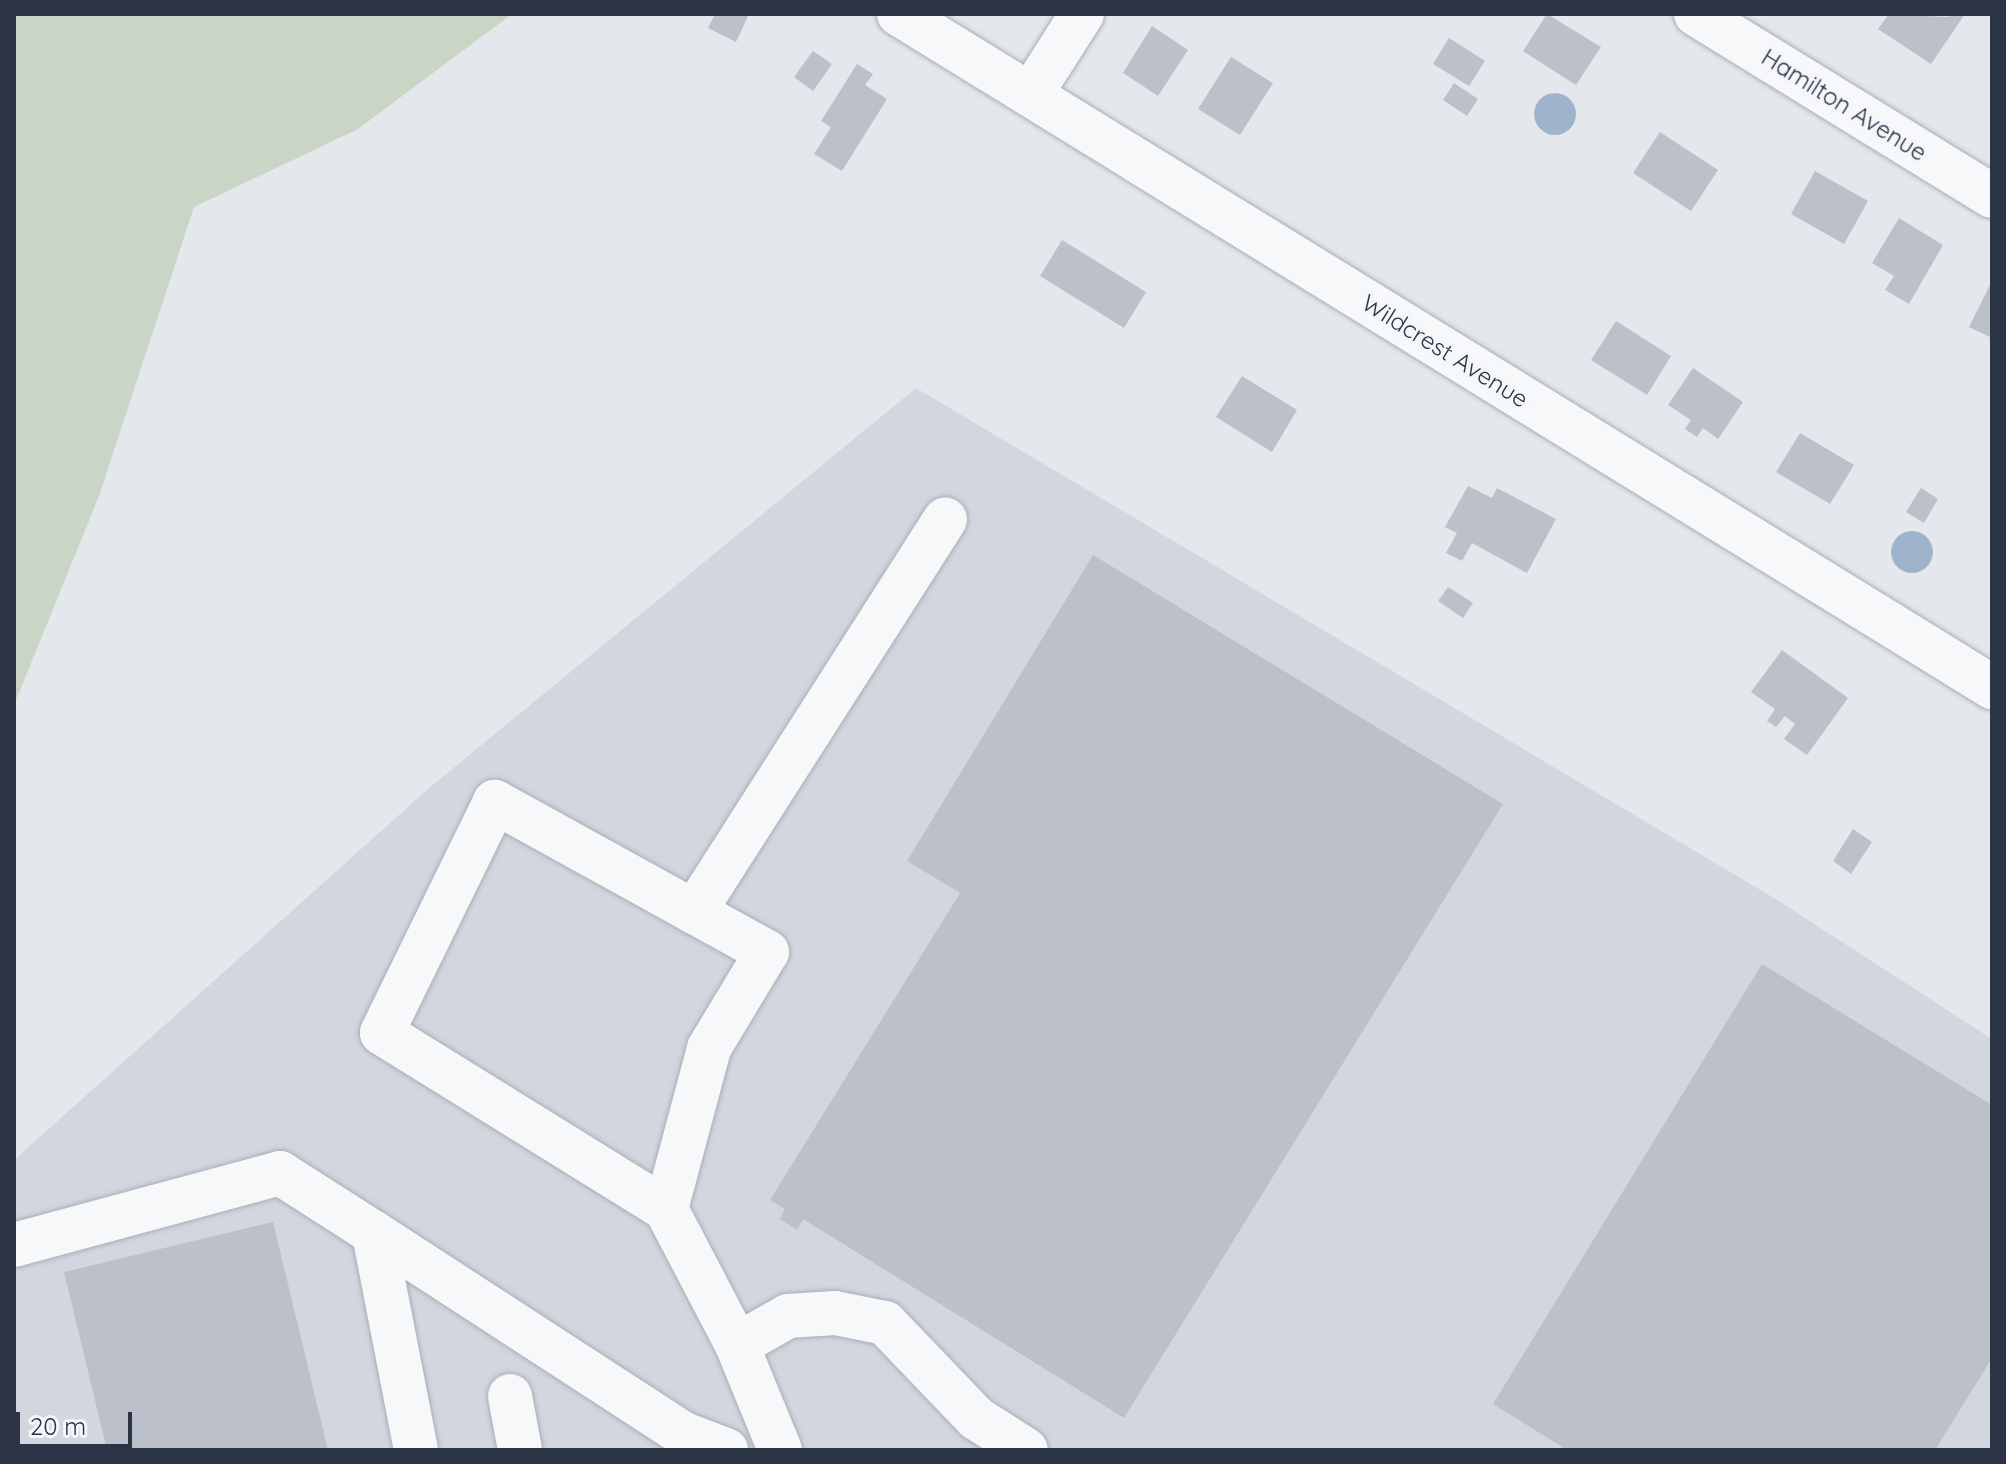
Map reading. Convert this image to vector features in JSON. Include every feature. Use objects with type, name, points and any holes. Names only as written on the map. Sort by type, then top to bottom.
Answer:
[{"type":"street","name":"Wildcrest Avenue","points":[[899,14],[1992,687]]},
{"type":"street","points":[[1031,94],[1082,14]]},
{"type":"street","name":"Hamilton Avenue","points":[[1696,14],[1992,196]]},
{"type":"street","points":[[694,912],[945,519]]},
{"type":"street","points":[[666,1209],[709,1048],[767,952],[495,802],[382,1033],[666,1209],[737,1345],[780,1450]]},
{"type":"street","points":[[14,1245],[280,1173],[684,1434],[726,1450]]},
{"type":"street","points":[[374,1233],[416,1450]]},
{"type":"street","points":[[737,1345],[788,1316],[835,1313],[885,1323],[976,1418],[1026,1450]]},
{"type":"street","points":[[510,1396],[520,1450]]},
{"type":"shaded area","points":[[916,388],[1774,898],[1992,1039],[1992,1450],[14,1450],[14,1160],[428,789]]},
{"type":"green space","points":[[14,14],[512,14],[358,129],[194,207],[99,496],[14,705]]},
{"type":"water","points":[[1555,93],[1570,99],[1576,114],[1570,129],[1555,135],[1540,129],[1534,114],[1540,99]]},
{"type":"water","points":[[1912,531],[1927,537],[1933,552],[1927,567],[1912,573],[1897,567],[1891,552],[1897,537]]},
{"type":"building","points":[[715,14],[749,14],[736,42],[708,28]]},
{"type":"building","points":[[1547,14],[1601,47],[1576,85],[1523,51]]},
{"type":"building","points":[[1889,14],[1946,17],[1965,14],[1931,64],[1878,29]]},
{"type":"building","points":[[1152,26],[1188,50],[1158,96],[1123,73]]},
{"type":"building","points":[[1449,38],[1485,61],[1469,86],[1433,64]]},
{"type":"building","points":[[813,51],[832,64],[813,91],[794,77]]},
{"type":"building","points":[[1231,57],[1273,83],[1240,135],[1198,109]]},
{"type":"building","points":[[857,64],[873,74],[865,85],[887,99],[842,171],[814,154],[831,127],[821,121]]},
{"type":"building","points":[[1454,83],[1478,99],[1467,116],[1443,100]]},
{"type":"building","points":[[1660,132],[1718,170],[1691,211],[1633,173]]},
{"type":"building","points":[[1815,171],[1868,201],[1844,244],[1791,214]]},
{"type":"building","points":[[1899,218],[1943,245],[1909,304],[1885,290],[1894,276],[1872,263]]},
{"type":"building","points":[[1062,240],[1146,292],[1124,328],[1040,276]]},
{"type":"building","points":[[1992,281],[1992,338],[1969,327]]},
{"type":"building","points":[[1616,321],[1671,356],[1647,395],[1591,360]]},
{"type":"building","points":[[1693,368],[1743,402],[1718,439],[1703,428],[1697,437],[1685,429],[1691,420],[1668,405]]},
{"type":"building","points":[[1242,376],[1297,410],[1272,452],[1216,417]]},
{"type":"building","points":[[1800,433],[1854,465],[1830,504],[1776,472]]},
{"type":"building","points":[[1468,486],[1492,498],[1497,488],[1556,519],[1527,573],[1472,543],[1462,561],[1446,553],[1457,533],[1445,527]]},
{"type":"building","points":[[1921,488],[1938,499],[1924,523],[1906,512]]},
{"type":"building","points":[[1093,555],[1503,804],[1124,1418],[803,1219],[797,1230],[780,1219],[785,1209],[770,1200],[960,893],[907,861]]},
{"type":"building","points":[[1448,587],[1473,603],[1463,618],[1438,601]]},
{"type":"building","points":[[1782,650],[1848,698],[1807,755],[1784,739],[1795,724],[1785,716],[1776,727],[1767,721],[1775,709],[1751,692]]},
{"type":"building","points":[[1853,829],[1872,842],[1851,874],[1833,861]]},
{"type":"building","points":[[1762,964],[1992,1105],[1992,1358],[1935,1450],[1567,1450],[1493,1404]]},
{"type":"building","points":[[273,1222],[328,1450],[107,1450],[64,1272]]}]
